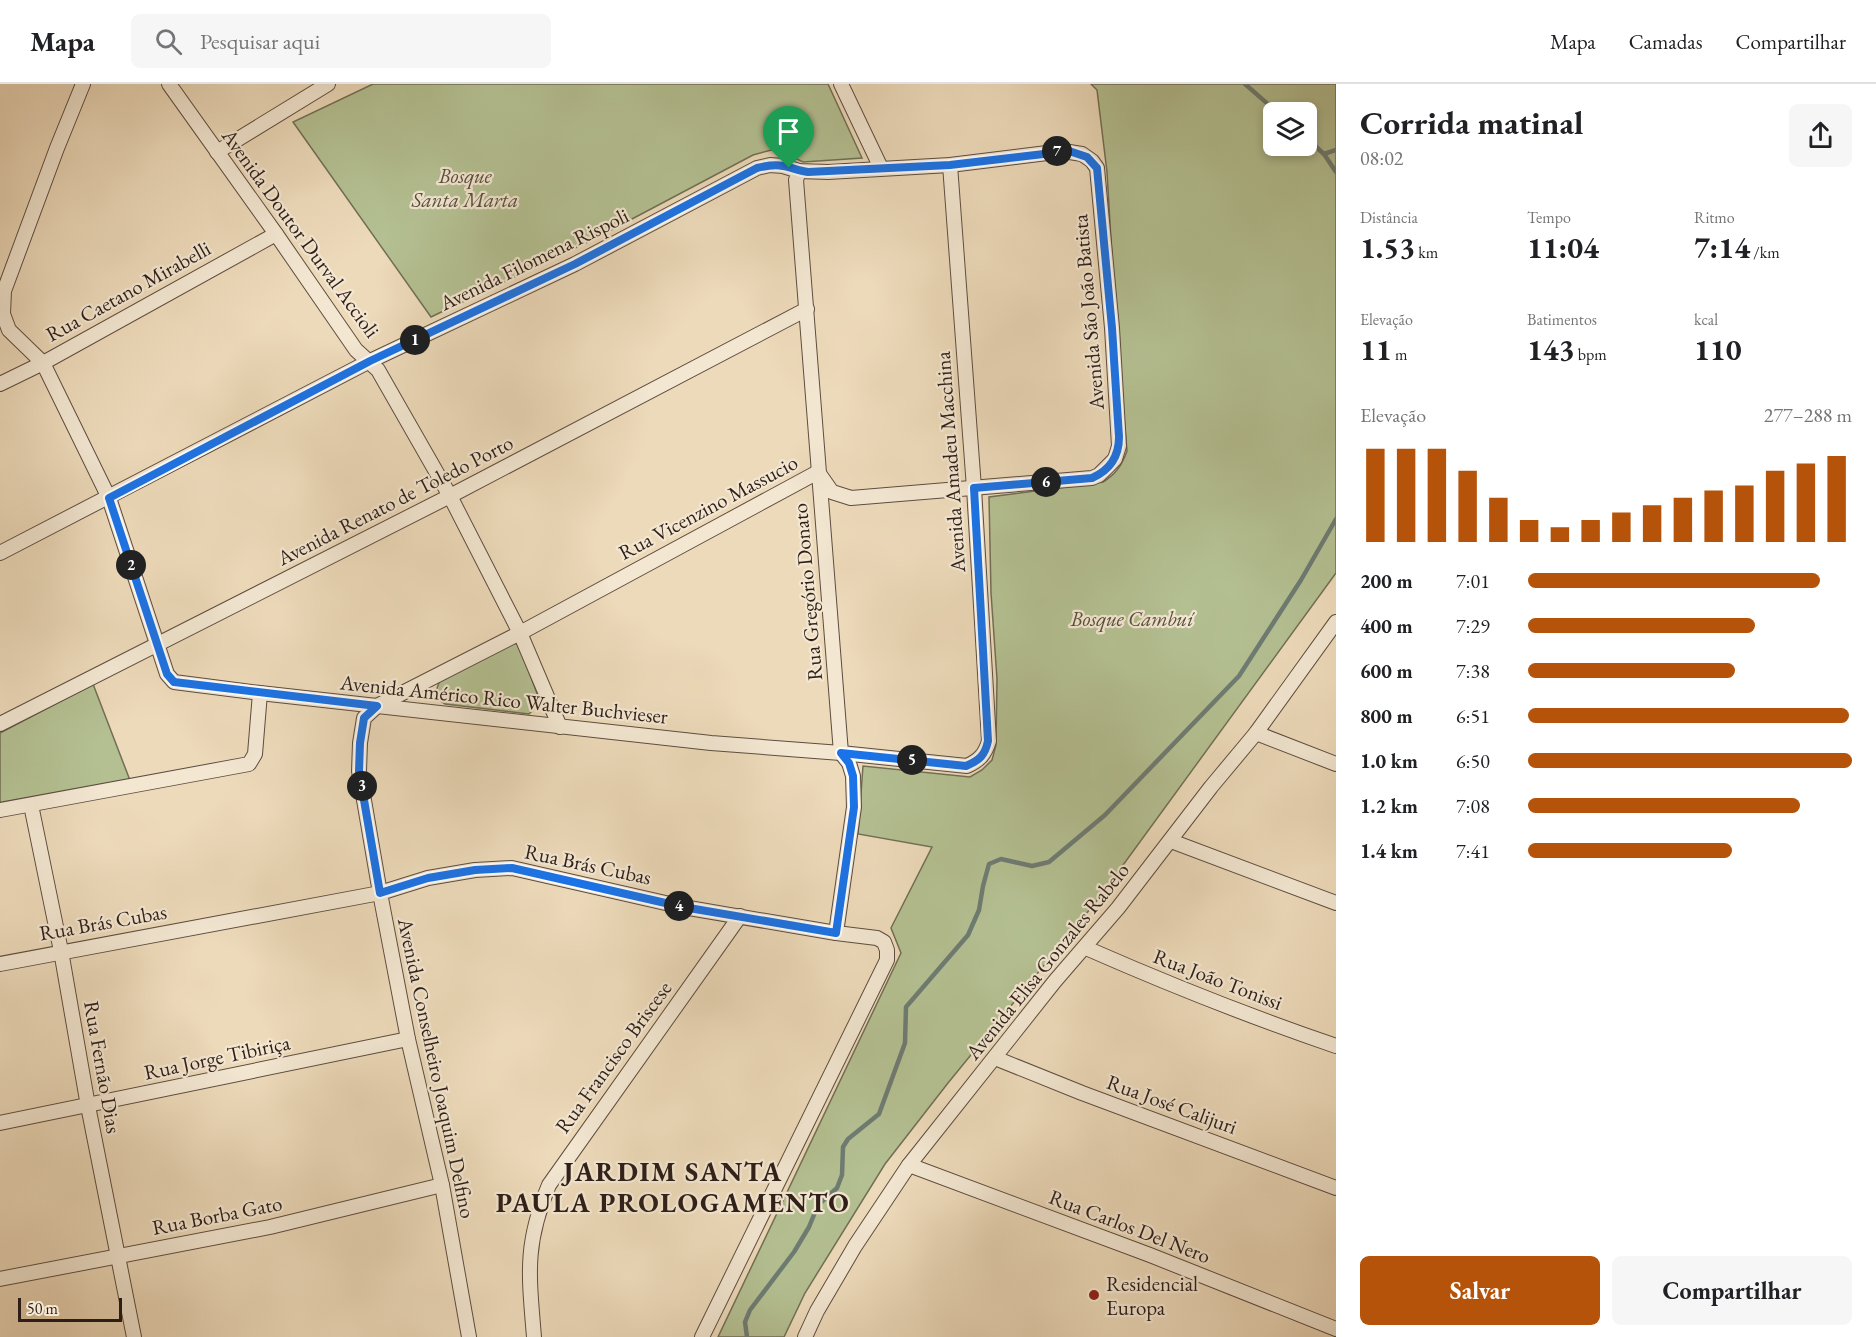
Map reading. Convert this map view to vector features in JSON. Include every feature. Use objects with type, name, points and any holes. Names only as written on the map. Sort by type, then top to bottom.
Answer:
[{"type":"street","points":[[83,84],[4,291],[4,329],[42,363],[109,498],[158,643]]},
{"type":"street","name":"Avenida Doutor Durval Accioli","points":[[169,84],[356,350],[378,370],[450,496],[520,633],[560,727]]},
{"type":"street","points":[[217,152],[328,84]]},
{"type":"street","points":[[841,84],[881,168]]},
{"type":"street","name":"Avenida Filomena Rispoli","points":[[0,554],[370,361],[575,264],[757,168],[770,165],[799,171],[950,165],[1063,151],[1075,151],[1087,157]]},
{"type":"street","name":"Avenida São João Batista","points":[[1087,157],[1097,168],[1112,328],[1119,446],[1115,459],[1110,465]]},
{"type":"street","name":"Avenida Amadeu Macchina","points":[[950,165],[974,488],[988,741],[984,755]]},
{"type":"street","name":"Rua Gregório Donato","points":[[799,171],[796,180],[841,753],[849,763],[853,776],[854,807],[836,933]]},
{"type":"street","name":"Rua Caetano Mirabelli","points":[[0,384],[276,234]]},
{"type":"street","name":"Avenida Renato de Toledo Porto","points":[[0,724],[450,496],[807,309]]},
{"type":"street","name":"Rua Vicenzino Massucio","points":[[377,706],[520,633],[818,472],[832,492],[851,498],[1092,478],[1110,465]]},
{"type":"street","name":"Avenida Elisa Gonzales Rabelo","points":[[805,1337],[817,1311],[855,1246],[909,1165],[1055,981],[1086,948],[1211,787],[1256,733],[1336,622]]},
{"type":"street","name":"Avenida Américo Rico Walter Buchvieser","points":[[158,643],[167,674],[174,682],[560,727],[966,766],[976,762],[984,755]]},
{"type":"street","points":[[0,810],[249,764],[255,754],[260,693]]},
{"type":"street","name":"Avenida Conselheiro Joaquim Delfino","points":[[377,706],[364,718],[359,771],[408,1039],[442,1185],[469,1337]]},
{"type":"street","points":[[1256,733],[1336,764]]},
{"type":"street","name":"Rua Fernão Dias","points":[[31,805],[134,1337]]},
{"type":"street","points":[[1171,841],[1336,903]]},
{"type":"street","name":"Rua Brás Cubas","points":[[0,964],[380,893],[440,876],[475,870],[512,868],[683,907],[877,938],[884,942],[887,960],[702,1337]]},
{"type":"street","name":"Rua Francisco Briscese","points":[[534,1337],[529,1260],[533,1230],[549,1185],[740,916]]},
{"type":"street","name":"Rua João Tonissi","points":[[1086,948],[1269,1023],[1336,1046]]},
{"type":"street","name":"Rua Jorge Tibiriça","points":[[0,1123],[408,1039]]},
{"type":"street","name":"Rua José Calijuri","points":[[995,1058],[1336,1188]]},
{"type":"street","name":"Rua Carlos Del Nero","points":[[909,1165],[1336,1329]]},
{"type":"street","name":"Rua Borba Gato","points":[[0,1280],[270,1227],[442,1185]]},
{"type":"green space","name":"Bosque Santa Marta","points":[[373,84],[828,84],[862,158],[803,162],[775,149],[753,155],[596,238],[431,317],[293,122]]},
{"type":"green space","name":"Bosque Cambuí","points":[[1091,84],[1336,84],[1336,573],[1099,898],[885,1164],[805,1293],[784,1337],[718,1337],[901,953],[891,928],[932,847],[858,834],[863,766],[970,777],[992,760],[996,745],[997,679],[991,593],[989,497],[1103,482],[1118,469],[1127,451],[1116,327],[1107,172],[1097,90]]},
{"type":"green space","points":[[513,642],[519,645],[538,696],[537,706],[529,714],[445,704],[438,699],[436,691],[440,680]]},
{"type":"green space","points":[[93,684],[131,783],[0,804],[0,733]]},
{"type":"waterway","points":[[1245,84],[1266,102]]},
{"type":"waterway","points":[[1317,148],[1324,154]]},
{"type":"waterway","points":[[1336,150],[1324,154],[1336,172]]},
{"type":"waterway","points":[[747,1337],[745,1322],[750,1310],[794,1252],[809,1227],[818,1205],[837,1188],[842,1175],[843,1147],[848,1139],[879,1114],[905,1043],[906,1007],[968,935],[979,910],[989,864],[1001,859],[1032,866],[1049,862],[1105,815],[1239,676],[1301,580],[1336,519]]},
{"type":"place","name":"Residencial Europa","points":[[1094,1295]]},
{"type":"district","name":"JARDIM SANTA PAULA PROLOGAMENTO","points":[[673,1186]]},
{"type":"route","points":[[1075,151],[1087,157],[1097,168],[1112,328],[1118,452],[1105,470],[1092,478],[974,488],[988,741],[984,755],[976,762],[966,766],[841,753],[849,763],[853,776],[854,807],[836,933],[683,907],[512,868],[475,870],[428,878],[380,893],[359,771],[364,718],[377,706],[174,682],[167,674],[109,498],[370,361],[575,264],[746,173],[770,165],[789,168],[808,172],[828,172],[950,165],[1075,151]]}]
